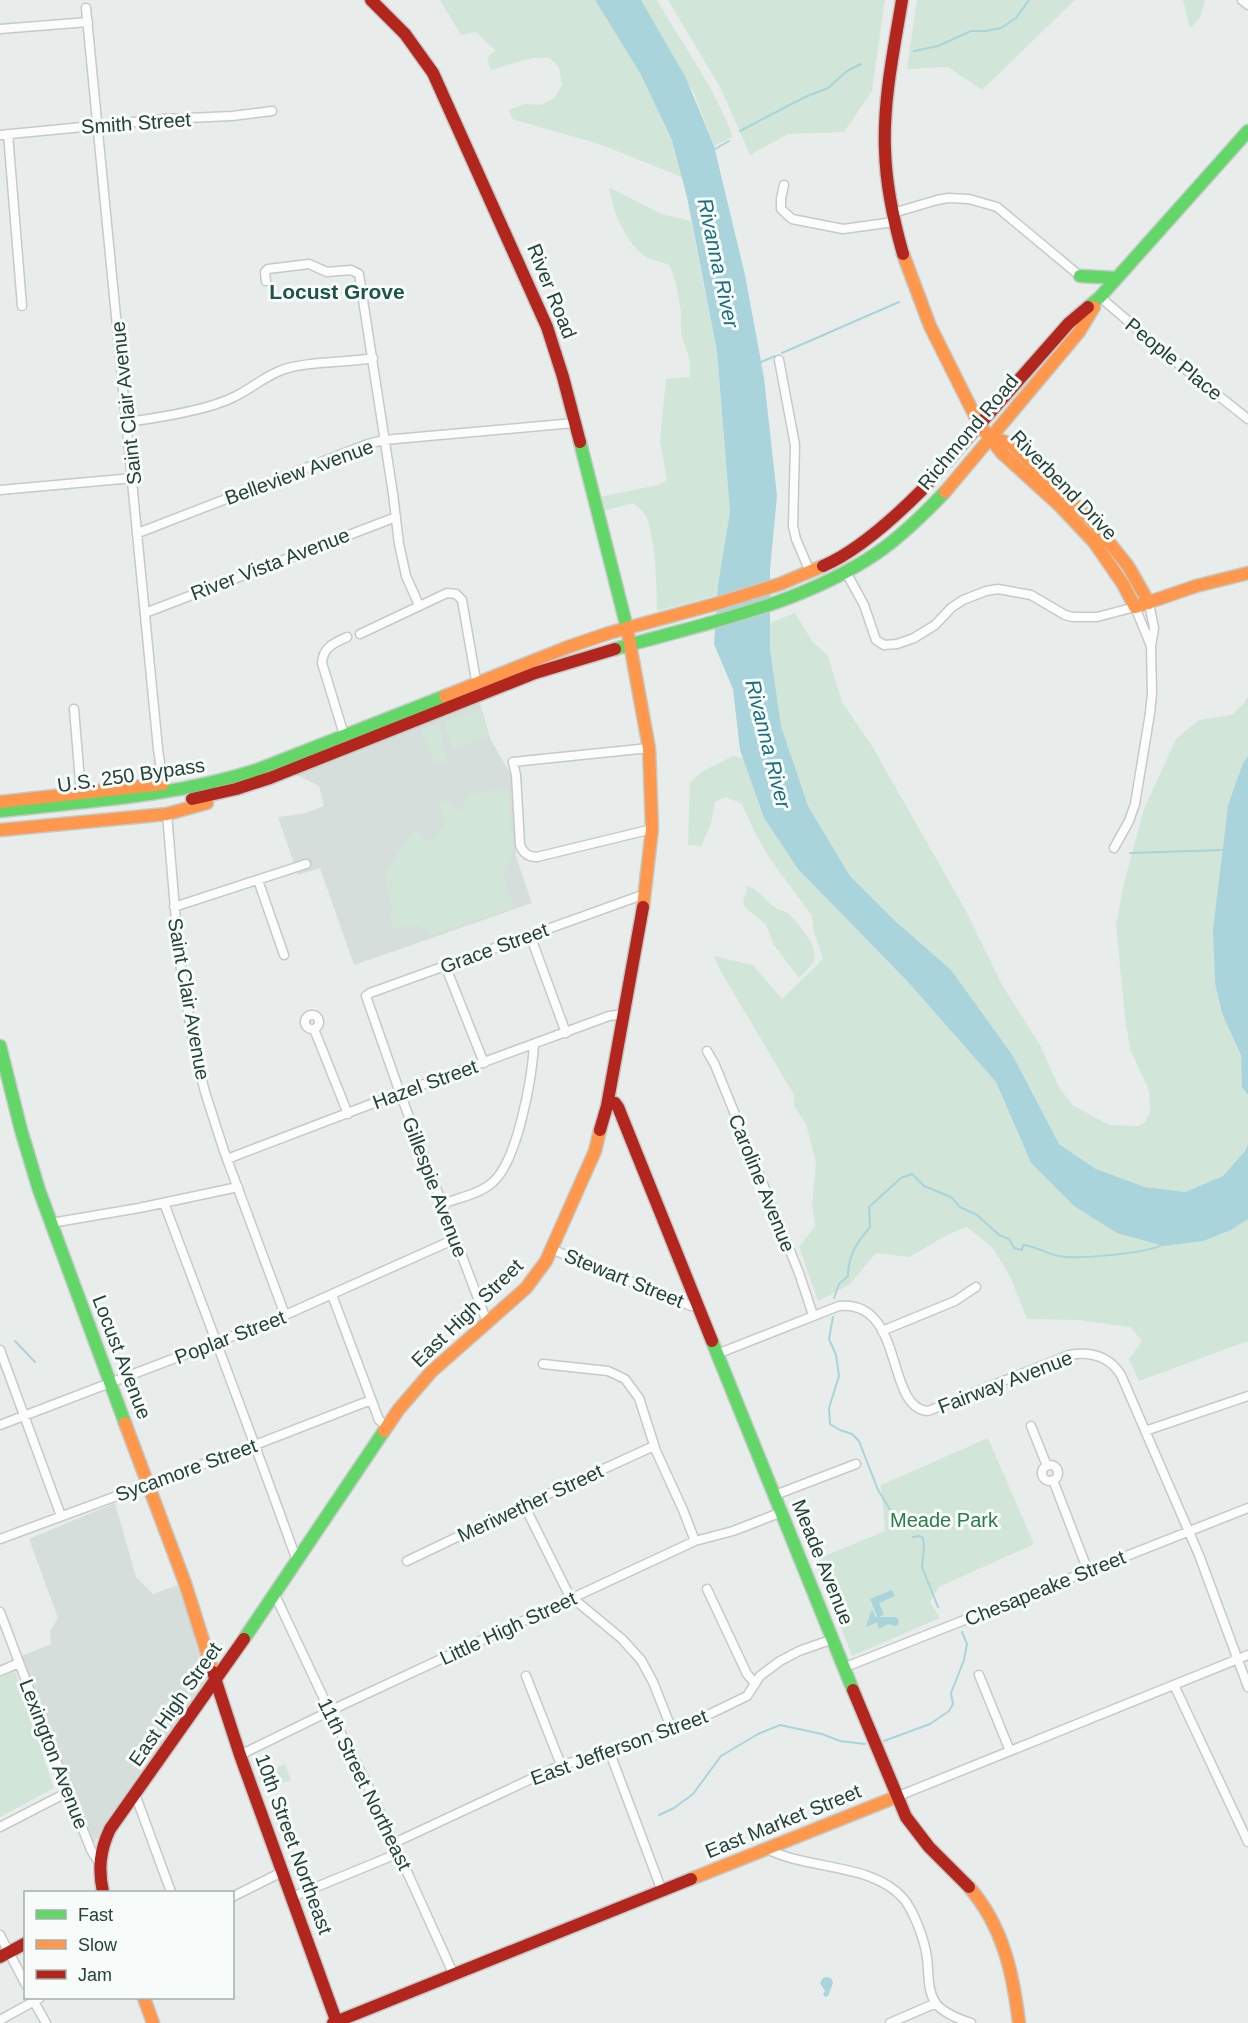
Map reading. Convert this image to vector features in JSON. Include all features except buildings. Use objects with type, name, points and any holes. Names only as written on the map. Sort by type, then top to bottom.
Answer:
[{"type":"main road","name":"River Road","points":[[371,0],[387,12],[406,33],[437,80],[543,316],[556,353],[630,644]]},
{"type":"main road","points":[[902,0],[890,75],[885,133],[886,166],[893,217],[905,264],[919,304],[979,424],[991,437]]},
{"type":"main road","name":"Richmond Road","points":[[346,741],[476,683],[568,647],[780,584],[846,554],[891,520],[921,492],[1069,323],[1100,297],[1248,131]]},
{"type":"main road","points":[[1089,306],[1084,286],[1117,278]]},
{"type":"main road","name":"Richmond Road","points":[[346,741],[577,659],[781,601],[846,572],[884,549],[918,520],[1079,332],[1100,297]]},
{"type":"main road","name":"Riverbend Drive","points":[[991,437],[1011,444],[1091,520],[1128,566],[1149,603]]},
{"type":"main road","name":"Riverbend Drive","points":[[991,437],[1002,453],[1092,539],[1119,573],[1135,607]]},
{"type":"main road","points":[[1135,607],[1196,586],[1248,573]]},
{"type":"main road","name":"East High Street","points":[[103,1891],[98,1862],[106,1834],[275,1595],[405,1402],[431,1372],[534,1278],[552,1249],[595,1151],[608,1102],[624,1014],[645,894],[652,829],[649,748],[630,644]]},
{"type":"main road","points":[[3,807],[81,793],[217,777],[240,771],[256,770],[346,741]]},
{"type":"main road","points":[[0,830],[167,814],[219,799],[346,741]]},
{"type":"main road","name":"U.S. 250 Bypass","points":[[3,807],[180,790],[222,781],[256,770]]},
{"type":"main road","points":[[0,820],[176,802],[254,783]]},
{"type":"main road","name":"Locust Avenue","points":[[0,1046],[25,1146],[51,1223],[186,1583],[217,1678]]},
{"type":"main road","name":"Meade Avenue","points":[[608,1102],[615,1103],[618,1107],[896,1797],[910,1827],[967,1884],[987,1910],[1008,1959],[1019,2023]]},
{"type":"main road","name":"10th Street Northeast","points":[[217,1678],[219,1691],[240,1755],[335,2023]]},
{"type":"main road","name":"East Market Street","points":[[335,2023],[453,1973],[896,1797]]},
{"type":"main road","points":[[4,1954],[24,1944]]},
{"type":"main road","points":[[136,1999],[144,2023]]},
{"type":"main road","points":[[144,1999],[153,2023]]},
{"type":"street","points":[[1242,0],[1248,5]]},
{"type":"street","name":"Saint Clair Avenue","points":[[86,8],[163,784]]},
{"type":"street","points":[[0,29],[88,22]]},
{"type":"street","name":"Smith Street","points":[[4,135],[272,111]]},
{"type":"street","points":[[4,135],[22,306]]},
{"type":"street","points":[[784,185],[781,208],[792,219],[843,229],[893,217],[948,198],[969,200],[997,207],[1084,286]]},
{"type":"street","points":[[266,281],[265,272],[268,269],[309,264],[327,272],[351,270],[359,274],[402,561],[419,605]]},
{"type":"street","name":"People Place","points":[[1100,297],[1171,358],[1248,419]]},
{"type":"street","points":[[127,422],[222,403],[271,374],[291,367],[373,358]]},
{"type":"street","points":[[779,360],[795,445],[793,526],[810,572]]},
{"type":"street","name":"Belleview Avenue","points":[[138,533],[368,444],[384,440],[574,423]]},
{"type":"street","points":[[0,490],[133,478]]},
{"type":"street","name":"River Vista Avenue","points":[[145,613],[396,517]]},
{"type":"street","points":[[846,572],[864,605],[876,640],[884,645],[894,645],[914,638],[925,632],[963,600],[998,589],[1026,593],[1073,617],[1097,618],[1135,607]]},
{"type":"street","points":[[360,634],[447,593],[456,594],[462,600],[478,696]]},
{"type":"street","name":"Riverbend Drive","points":[[1114,848],[1129,821],[1138,785],[1152,693],[1151,646],[1154,628],[1149,603]]},
{"type":"street","name":"Riverbend Drive","points":[[1135,607],[1151,646]]},
{"type":"street","points":[[346,741],[325,675],[323,657],[328,648],[347,637]]},
{"type":"street","points":[[74,709],[81,793]]},
{"type":"street","points":[[649,748],[513,762],[516,775],[520,845],[525,854],[537,857],[652,829]]},
{"type":"street","name":"Saint Clair Avenue","points":[[167,814],[179,957],[194,1047],[205,1092],[227,1159],[285,1315]]},
{"type":"street","points":[[174,907],[306,864]]},
{"type":"street","points":[[258,880],[284,956]]},
{"type":"street","name":"Grace Street","points":[[373,1019],[366,998],[368,994],[645,894]]},
{"type":"street","points":[[530,935],[566,1033]]},
{"type":"street","points":[[445,965],[484,1063]]},
{"type":"street","name":"Hazel Street","points":[[227,1159],[609,1016],[624,1014]]},
{"type":"street","name":"Gillespie Avenue","points":[[373,1019],[487,1322]]},
{"type":"street","points":[[314,1029],[348,1114]]},
{"type":"street","points":[[442,1204],[488,1186],[501,1174],[525,1107],[534,1045]]},
{"type":"street","name":"Caroline Avenue","points":[[707,1051],[715,1065],[799,1273],[813,1315]]},
{"type":"street","points":[[51,1223],[238,1187]]},
{"type":"street","points":[[164,1203],[297,1561]]},
{"type":"street","name":"Poplar Street","points":[[0,1425],[285,1315],[455,1239]]},
{"type":"street","name":"Stewart Street","points":[[552,1249],[681,1302],[697,1306]]},
{"type":"street","points":[[882,1331],[955,1301],[976,1287]]},
{"type":"street","points":[[332,1295],[379,1420],[387,1426]]},
{"type":"street","name":"Fairway Avenue","points":[[717,1354],[813,1315],[839,1306],[854,1305],[872,1315],[882,1331],[908,1399],[921,1411],[928,1411],[1069,1355],[1086,1353],[1103,1358],[1121,1375],[1188,1531],[1248,1687]]},
{"type":"street","points":[[0,1350],[61,1516]]},
{"type":"street","points":[[543,1364],[603,1370],[618,1374],[635,1390],[654,1446],[695,1541]]},
{"type":"street","points":[[1145,1431],[1248,1396]]},
{"type":"street","name":"Sycamore Street","points":[[0,1539],[371,1400]]},
{"type":"street","points":[[1031,1426],[1047,1466],[1042,1472],[1043,1477],[1053,1480],[1088,1571]]},
{"type":"street","name":"Meriwether Street","points":[[407,1562],[524,1505],[654,1446]]},
{"type":"street","points":[[775,1495],[856,1464]]},
{"type":"street","points":[[524,1505],[572,1599],[622,1639],[641,1660],[653,1682],[672,1730]]},
{"type":"street","name":"Chesapeake Street","points":[[843,1668],[1248,1508]]},
{"type":"street","name":"Little High Street","points":[[240,1755],[695,1541],[733,1532],[782,1512]]},
{"type":"street","points":[[707,1589],[747,1674],[754,1683]]},
{"type":"street","name":"11th Street Northeast","points":[[275,1595],[399,1852],[453,1973]]},
{"type":"street","name":"Lexington Avenue","points":[[0,1612],[68,1792],[98,1862]]},
{"type":"street","name":"East Jefferson Street","points":[[394,1843],[561,1765],[610,1753],[711,1713],[747,1696],[754,1683],[771,1667],[787,1657],[833,1639]]},
{"type":"street","name":"East Market Street","points":[[896,1797],[1248,1655]]},
{"type":"street","points":[[0,1671],[19,1663]]},
{"type":"street","points":[[979,1674],[1010,1751]]},
{"type":"street","points":[[526,1676],[561,1765]]},
{"type":"street","points":[[1174,1685],[1248,1842]]},
{"type":"street","points":[[610,1753],[662,1891]]},
{"type":"street","points":[[0,1827],[68,1792]]},
{"type":"street","points":[[135,1794],[170,1891]]},
{"type":"street","points":[[767,1849],[788,1858],[876,1879],[892,1888],[910,1907],[927,1954],[929,1986],[936,2002],[947,2012],[970,2023]]},
{"type":"street","points":[[292,1897],[399,1852]]},
{"type":"street","points":[[234,1896],[282,1872]]},
{"type":"street","points":[[0,1935],[4,1954],[24,1982]]},
{"type":"street","points":[[0,2020],[35,1999],[46,2023]]},
{"type":"street","points":[[890,2023],[936,2002]]},
{"type":"shaded area","points":[[479,700],[490,738],[511,775],[516,857],[532,903],[354,965],[320,868],[298,875],[278,817],[302,814],[324,806],[319,786],[297,775]]},
{"type":"shaded area","points":[[115,1503],[136,1577],[153,1594],[178,1585],[210,1674],[94,1843],[22,1656],[51,1644],[50,1631],[58,1618],[29,1539]]},
{"type":"green space","points":[[440,0],[595,0],[640,73],[672,140],[682,177],[599,144],[512,119],[509,110],[525,104],[541,105],[554,98],[562,85],[559,68],[550,58],[532,58],[491,70],[487,58],[495,50],[476,32],[461,35]]},
{"type":"green space","points":[[640,0],[657,0],[708,84],[733,137],[714,146],[694,93]]},
{"type":"green space","points":[[668,0],[885,0],[872,91],[844,132],[788,134],[750,155],[721,89]]},
{"type":"green space","points":[[917,0],[1075,0],[982,90],[948,67],[907,69]]},
{"type":"green space","points":[[1183,0],[1205,0],[1200,18],[1190,28]]},
{"type":"green space","points":[[609,187],[661,214],[691,221],[717,351],[730,512],[717,595],[657,611],[656,575],[648,520],[633,503],[603,511],[599,497],[658,485],[667,480],[660,441],[666,379],[690,377],[690,361],[681,333],[677,288],[670,265],[646,257],[630,241],[616,215]]},
{"type":"green space","points":[[795,613],[812,641],[828,656],[842,702],[872,746],[966,911],[1002,985],[1040,1045],[1060,1089],[1074,1106],[1109,1125],[1137,1126],[1145,1122],[1150,1112],[1149,1091],[1130,1049],[1116,925],[1124,883],[1144,809],[1176,739],[1199,720],[1232,715],[1248,696],[1248,756],[1243,763],[1228,805],[1221,862],[1223,1016],[1241,1055],[1242,1087],[1248,1095],[1248,1144],[1245,1151],[1223,1176],[1185,1192],[1145,1187],[1096,1169],[1059,1144],[1013,1056],[894,920],[850,876],[808,806],[781,726],[770,649],[770,623]]},
{"type":"green space","points":[[481,710],[488,737],[452,748],[444,721]]},
{"type":"green space","points":[[439,722],[446,761],[435,763],[421,730]]},
{"type":"green space","points":[[733,756],[743,758],[764,818],[798,869],[908,982],[996,1082],[1031,1163],[1074,1206],[1164,1246],[1203,1240],[1231,1230],[1248,1219],[1248,1341],[1139,1381],[1129,1359],[1142,1341],[1130,1327],[1078,1320],[1027,1319],[1010,1276],[992,1247],[967,1227],[947,1235],[909,1257],[876,1253],[849,1285],[818,1301],[799,1247],[815,1226],[812,1204],[816,1162],[806,1124],[794,1106],[794,1095],[714,956],[753,965],[782,999],[823,959],[813,929],[812,916],[768,856],[742,804],[726,797],[715,802],[711,824],[701,846],[688,845],[690,782],[703,771]]},
{"type":"green space","points":[[508,789],[513,852],[502,874],[514,907],[432,935],[417,925],[416,920],[416,925],[393,929],[390,911],[413,907],[392,910],[385,874],[413,830],[431,842],[443,825],[462,808],[470,794]]},
{"type":"green space","points":[[445,801],[459,810],[444,821],[440,804]]},
{"type":"green space","points":[[746,886],[755,890],[777,909],[790,915],[808,938],[815,958],[799,978],[774,945],[766,925],[745,907],[743,901],[747,891]]},
{"type":"green space","name":"Meade Park","points":[[988,1438],[1034,1544],[939,1587],[930,1602],[940,1618],[852,1656],[815,1560],[885,1531],[881,1485]]},
{"type":"green space","points":[[15,1671],[54,1788],[0,1817],[0,1677]]},
{"type":"green space","points":[[285,1764],[291,1780],[264,1790],[258,1775]]},
{"type":"water","name":"Rivanna River","points":[[595,0],[641,0],[686,78],[714,146],[745,275],[764,378],[777,496],[770,570],[770,649],[781,726],[808,806],[850,876],[894,920],[951,970],[1013,1056],[1059,1144],[1096,1169],[1145,1187],[1185,1192],[1223,1176],[1245,1151],[1248,1144],[1248,1219],[1231,1230],[1203,1241],[1164,1246],[1117,1233],[1074,1206],[1031,1163],[996,1082],[908,982],[798,869],[764,818],[740,750],[733,689],[714,644],[718,585],[730,512],[717,351],[687,197],[672,140],[640,73]]},
{"type":"water","points":[[1248,756],[1248,1095],[1242,1087],[1241,1055],[1223,1016],[1215,983],[1213,930],[1228,805],[1243,763]]},
{"type":"water","points":[[892,1590],[895,1596],[879,1603],[884,1614],[879,1617],[896,1617],[899,1620],[898,1625],[888,1624],[879,1629],[877,1622],[866,1627],[872,1609],[875,1617],[877,1616],[870,1599]]},
{"type":"water","points":[[823,1978],[831,1978],[833,1983],[828,1996],[825,1997],[823,1994],[825,1991],[820,1983]]},
{"type":"waterway","points":[[914,51],[938,46],[971,31],[1001,28],[1016,18],[1029,0]]},
{"type":"waterway","points":[[740,131],[805,97],[828,88],[847,71],[861,64]]},
{"type":"waterway","points":[[713,150],[729,141]]},
{"type":"waterway","points":[[782,353],[899,302]]},
{"type":"waterway","points":[[761,362],[775,356]]},
{"type":"waterway","points":[[1130,853],[1223,850]]},
{"type":"waterway","points":[[834,1298],[839,1284],[848,1276],[854,1250],[870,1227],[869,1207],[901,1178],[912,1174],[924,1186],[951,1197],[960,1207],[977,1215],[999,1235],[1009,1239],[1014,1248],[1022,1250],[1023,1245],[1059,1256],[1081,1257],[1129,1253],[1164,1244]]},
{"type":"waterway","points":[[833,1317],[829,1339],[836,1355],[839,1376],[829,1408],[830,1424],[852,1434],[859,1441],[878,1490],[899,1524]]},
{"type":"waterway","points":[[15,1341],[35,1362]]},
{"type":"waterway","points":[[913,1537],[923,1538],[922,1567],[938,1607]]},
{"type":"waterway","points":[[884,1741],[930,1724],[949,1711],[953,1704],[951,1693],[964,1660],[967,1644],[962,1632]]},
{"type":"waterway","points":[[659,1815],[674,1808],[693,1794],[721,1756],[758,1734],[780,1725],[822,1734],[840,1741],[865,1744]]},
{"type":"traffic: fast","points":[[1088,307],[1100,297],[1248,131]]},
{"type":"traffic: fast","points":[[1080,276],[1117,278]]},
{"type":"traffic: fast","points":[[580,442],[627,628]]},
{"type":"traffic: fast","points":[[615,649],[750,611],[816,587],[877,553],[945,492]]},
{"type":"traffic: fast","points":[[0,811],[130,797],[225,779],[257,770],[445,696]]},
{"type":"traffic: fast","points":[[0,1046],[39,1190],[125,1423]]},
{"type":"traffic: fast","points":[[712,1341],[853,1690]]},
{"type":"traffic: fast","points":[[244,1639],[384,1431]]},
{"type":"traffic: slow","points":[[903,254],[930,326],[979,424],[1002,453],[1059,505],[1094,542],[1123,584],[1135,607],[1196,586],[1248,573]]},
{"type":"traffic: slow","points":[[945,492],[1079,332],[1094,307]]},
{"type":"traffic: slow","points":[[991,437],[1011,444],[1091,520],[1128,566],[1149,603]]},
{"type":"traffic: slow","points":[[445,696],[568,647],[780,584],[823,566]]},
{"type":"traffic: slow","points":[[627,628],[649,748],[652,829],[643,907]]},
{"type":"traffic: slow","points":[[0,802],[163,784]]},
{"type":"traffic: slow","points":[[167,814],[207,803]]},
{"type":"traffic: slow","points":[[0,830],[167,814]]},
{"type":"traffic: slow","points":[[384,1431],[399,1409],[431,1372],[526,1288],[546,1261],[595,1151],[600,1130]]},
{"type":"traffic: slow","points":[[125,1423],[185,1583],[213,1672]]},
{"type":"traffic: slow","points":[[691,1879],[896,1797]]},
{"type":"traffic: slow","points":[[969,1887],[981,1902],[998,1934],[1010,1968],[1019,2023]]},
{"type":"traffic: slow","points":[[144,1999],[153,2023]]},
{"type":"traffic: jam","points":[[371,0],[405,34],[433,73],[547,327],[580,442]]},
{"type":"traffic: jam","points":[[902,0],[890,75],[885,131],[888,189],[903,254]]},
{"type":"traffic: jam","points":[[823,566],[862,543],[921,491],[1069,323],[1088,307]]},
{"type":"traffic: jam","points":[[192,799],[270,778],[535,673],[615,649]]},
{"type":"traffic: jam","points":[[600,1130],[607,1106],[643,907]]},
{"type":"traffic: jam","points":[[608,1102],[615,1103],[618,1107],[712,1341]]},
{"type":"traffic: jam","points":[[103,1891],[101,1860],[110,1829],[244,1639]]},
{"type":"traffic: jam","points":[[213,1672],[240,1755],[337,2023]]},
{"type":"traffic: jam","points":[[853,1690],[906,1817],[929,1847],[969,1887]]},
{"type":"traffic: jam","points":[[333,2023],[691,1879]]},
{"type":"traffic: jam","points":[[0,1957],[24,1944]]},
{"type":"district","name":"Locust Grove","points":[[337,292]]}]
